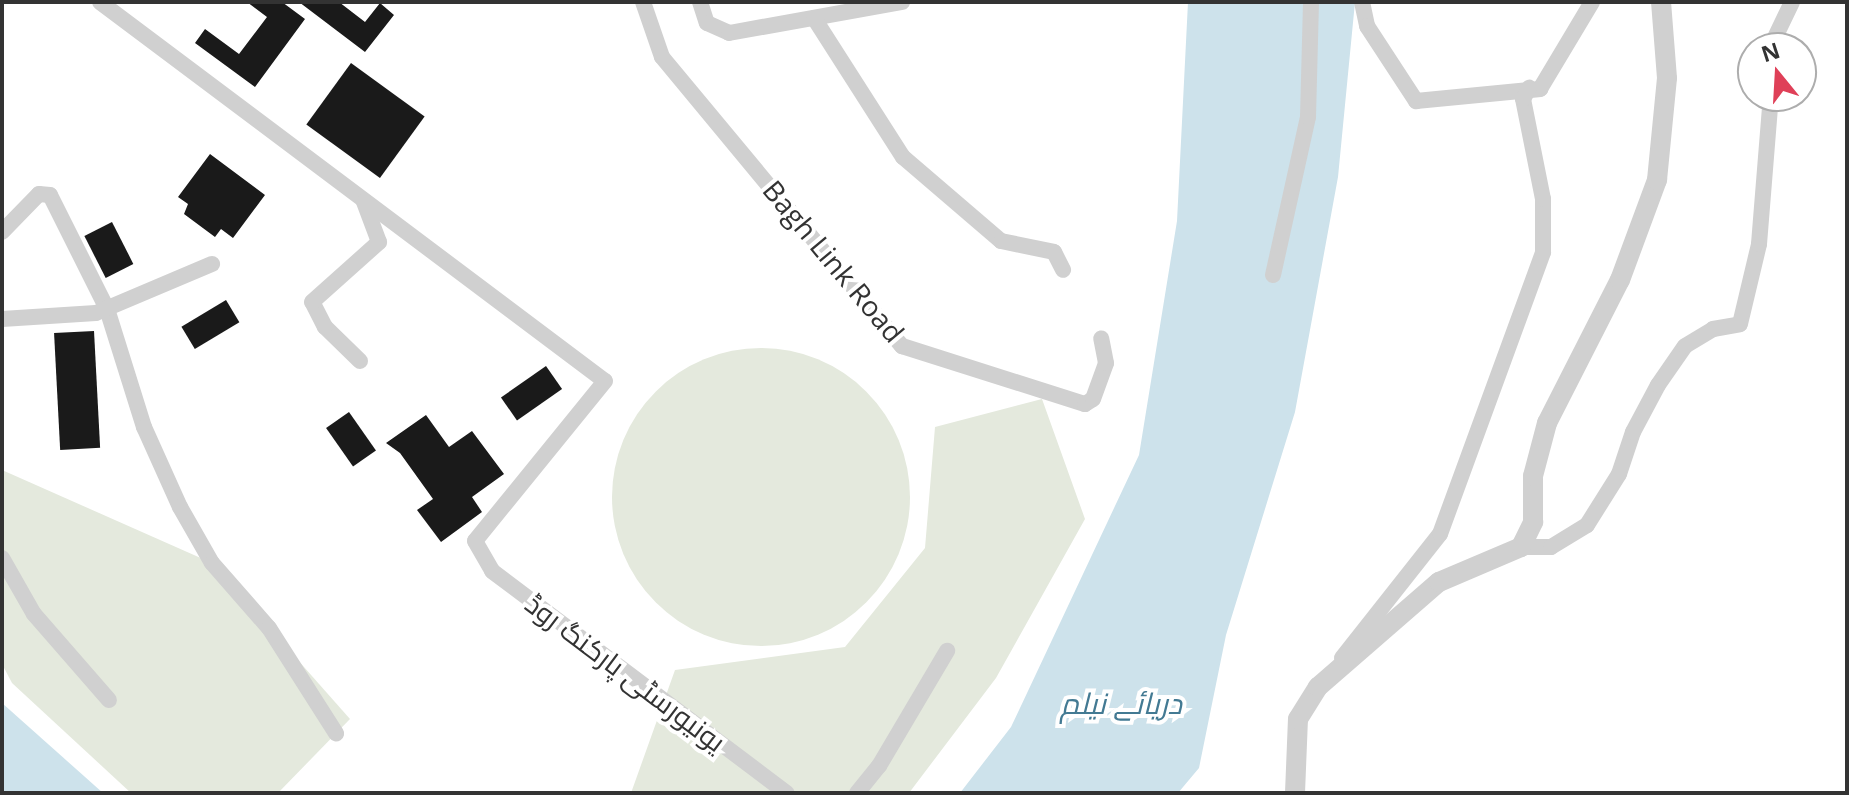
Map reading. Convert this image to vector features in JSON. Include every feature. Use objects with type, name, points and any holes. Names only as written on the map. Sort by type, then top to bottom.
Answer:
[{"type":"street","points":[[100,2],[364,200],[379,242],[312,302],[325,327],[360,361]]},
{"type":"street","name":"Bagh Link Road","points":[[643,2],[662,57],[902,346],[1085,404],[1093,399],[1106,363],[1101,338]]},
{"type":"street","points":[[700,2],[707,23],[729,33],[814,18],[835,8],[902,2]]},
{"type":"street","points":[[1273,275],[1308,117],[1311,2]]},
{"type":"street","points":[[1362,2],[1367,26],[1416,101],[1540,89],[1592,2]]},
{"type":"street","points":[[1521,547],[1533,522],[1533,476],[1547,423],[1620,280],[1657,180],[1667,78],[1661,2]]},
{"type":"street","points":[[1778,32],[1792,2]]},
{"type":"street","points":[[814,18],[903,157],[1001,241],[1054,252],[1063,270]]},
{"type":"street","points":[[1295,793],[1298,719],[1318,687],[1440,534],[1543,252],[1543,199],[1523,99],[1529,88]]},
{"type":"street","points":[[1318,687],[1439,582],[1521,547],[1551,547],[1587,525],[1619,474],[1633,432],[1658,385],[1685,346],[1713,329],[1740,324],[1759,244],[1770,112]]},
{"type":"street","points":[[2,232],[39,194],[50,195],[107,309],[144,427],[180,507],[212,563],[269,628],[336,733]]},
{"type":"street","name":"یونیورسٹی پارکنگ روڈ","points":[[364,200],[605,381],[475,541],[492,571],[787,793]]},
{"type":"street","points":[[2,319],[107,309],[212,264]]},
{"type":"street","points":[[2,558],[34,614],[109,700]]},
{"type":"street","points":[[857,793],[879,766],[947,651]]},
{"type":"shaded area","points":[[761,348],[790,351],[818,360],[844,373],[866,392],[885,414],[898,440],[907,468],[910,497],[907,526],[898,554],[885,580],[866,602],[844,621],[818,634],[790,643],[761,646],[732,643],[704,634],[678,621],[656,602],[637,580],[624,554],[615,526],[612,497],[615,468],[624,440],[637,414],[656,392],[678,373],[704,360],[732,351]]},
{"type":"shaded area","points":[[1042,399],[1085,519],[996,678],[909,793],[631,793],[675,670],[845,647],[925,548],[935,427]]},
{"type":"shaded area","points":[[2,470],[212,563],[350,719],[278,793],[131,793],[12,683],[2,664]]},
{"type":"water","name":"دریائے نیلم","points":[[1188,2],[1355,2],[1338,177],[1295,412],[1226,635],[1199,768],[1178,793],[960,793],[1011,727],[1139,455],[1177,221]]},
{"type":"water","points":[[2,703],[103,793],[2,793]]},
{"type":"building","points":[[247,2],[282,2],[305,19],[255,87],[195,43],[205,29],[239,54],[267,17]]},
{"type":"building","points":[[299,2],[339,2],[365,22],[380,3],[394,15],[365,52]]},
{"type":"building","points":[[351,63],[425,116],[380,178],[306,124]]},
{"type":"building","points":[[210,154],[265,195],[233,238],[221,229],[215,237],[184,214],[188,204],[178,197]]},
{"type":"building","points":[[112,222],[133,264],[106,278],[84,236]]},
{"type":"building","points":[[226,300],[239,322],[195,349],[181,327]]},
{"type":"building","points":[[94,331],[100,448],[60,450],[54,333]]},
{"type":"building","points":[[546,366],[562,389],[517,420],[501,398]]},
{"type":"building","points":[[349,412],[376,451],[353,467],[326,428]]},
{"type":"building","points":[[426,415],[449,447],[472,431],[504,474],[472,497],[482,512],[441,542],[417,510],[433,499],[400,453],[386,443]]}]
